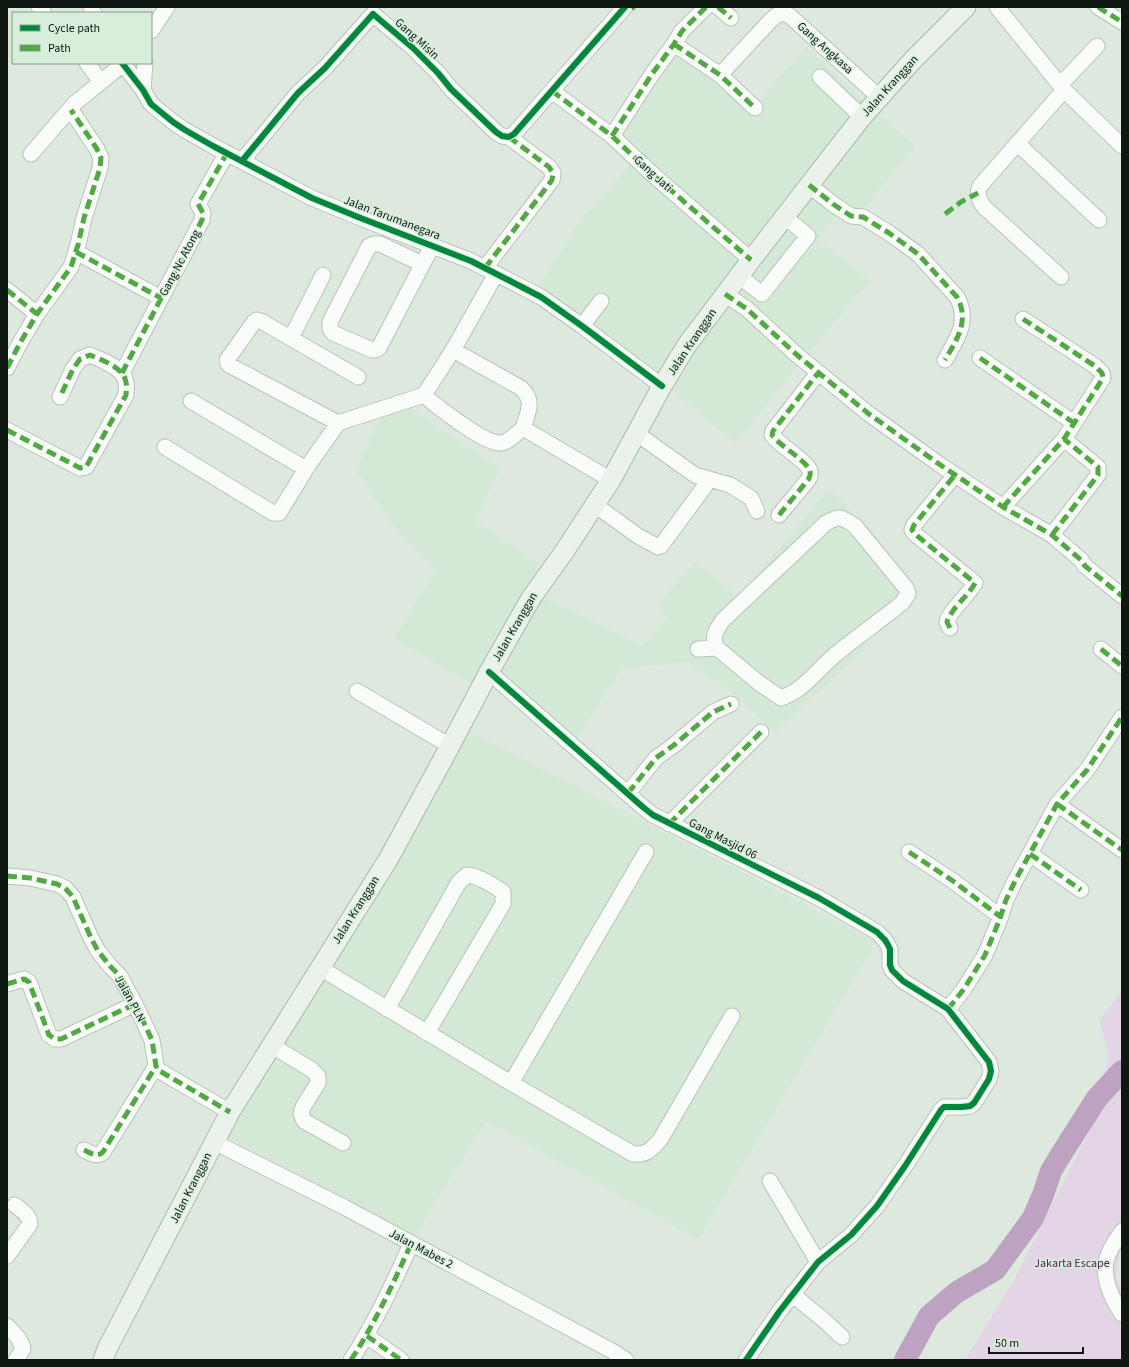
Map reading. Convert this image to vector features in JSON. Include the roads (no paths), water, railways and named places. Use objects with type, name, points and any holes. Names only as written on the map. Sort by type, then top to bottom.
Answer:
[{"type":"main road","name":"Jalan Kranggan","points":[[103,1360],[230,1112],[389,858],[489,672],[540,585],[564,552],[611,480],[662,386],[687,346],[751,260],[879,96],[966,7]]},
{"type":"street","points":[[152,30],[167,7]]},
{"type":"street","points":[[612,136],[682,31],[706,7]]},
{"type":"street","points":[[718,7],[731,18]]},
{"type":"street","points":[[997,7],[1062,88],[1122,146]]},
{"type":"street","points":[[1098,7],[1122,22]]},
{"type":"street","points":[[165,447],[276,514],[279,513],[306,469],[338,423],[424,395],[453,350],[490,271],[552,180],[553,173],[549,167],[509,137],[514,134],[552,90],[631,8]]},
{"type":"street","name":"Gang Angkasa","points":[[720,75],[777,14],[784,13],[790,16],[879,96]]},
{"type":"street","name":"Gang Misin","points":[[242,161],[298,93],[325,68],[373,14],[413,48],[438,73],[451,89],[484,121],[502,136],[509,137]]},
{"type":"street","points":[[674,44],[720,75],[755,108]]},
{"type":"street","points":[[1061,277],[984,207],[979,200],[978,190],[1018,144],[1097,46]]},
{"type":"street","points":[[88,64],[101,82]]},
{"type":"street","points":[[31,154],[80,99],[122,64]]},
{"type":"street","name":"Jalan Tarumanegara","points":[[124,64],[143,90],[151,104],[173,122],[242,161],[333,207],[432,246],[490,271],[540,297],[582,326],[662,386]]},
{"type":"street","points":[[143,90],[145,64]]},
{"type":"street","points":[[820,78],[862,117]]},
{"type":"street","name":"Gang Jati","points":[[552,90],[612,136],[650,172],[751,260]]},
{"type":"street","points":[[7,368],[37,314],[65,278],[71,267],[76,252],[80,231],[100,168],[101,158],[97,149],[71,110]]},
{"type":"street","points":[[1018,144],[1099,220]]},
{"type":"street","name":"Gang Nc Atong","points":[[122,372],[202,220],[203,213],[198,204],[227,153]]},
{"type":"street","points":[[809,185],[851,216],[863,217],[889,233],[918,254],[957,297],[962,305],[962,327],[945,360]]},
{"type":"street","points":[[739,276],[762,294],[804,242],[808,236],[785,217]]},
{"type":"street","points":[[422,264],[380,244],[369,246],[330,322],[330,329],[333,333],[372,350],[379,348],[432,246]]},
{"type":"street","points":[[76,252],[160,298]]},
{"type":"street","points":[[291,338],[323,275]]},
{"type":"street","points":[[7,290],[37,314]]},
{"type":"street","points":[[725,294],[747,309],[818,373],[869,414],[1003,507],[1052,535],[1081,560],[1085,566],[1122,596]]},
{"type":"street","points":[[582,326],[601,301]]},
{"type":"street","points":[[1003,507],[1064,439],[1103,378],[1102,373],[1095,366],[1023,319]]},
{"type":"street","points":[[338,423],[231,366],[227,362],[254,322],[257,320],[358,377]]},
{"type":"street","points":[[424,395],[435,406],[492,442],[500,443],[508,440],[523,428],[530,405],[526,393],[521,388],[453,350]]},
{"type":"street","points":[[7,430],[80,468],[86,467],[126,395],[126,382],[122,372],[104,361],[90,355],[80,359],[73,369],[60,397]]},
{"type":"street","points":[[980,358],[1074,423]]},
{"type":"street","points":[[779,515],[811,475],[810,470],[806,465],[776,441],[772,435],[773,431],[818,373]]},
{"type":"street","points":[[191,401],[306,469]]},
{"type":"street","points":[[523,428],[611,480]]},
{"type":"street","points":[[636,433],[695,475],[730,485],[751,498],[757,511]]},
{"type":"street","points":[[1052,535],[1098,475],[1099,470],[1098,467],[1064,439]]},
{"type":"street","points":[[950,628],[947,622],[948,618],[975,583],[912,530],[914,525],[955,475]]},
{"type":"street","points":[[595,505],[638,536],[658,548],[705,486]]},
{"type":"street","points":[[698,649],[718,648],[781,698],[797,690],[836,654],[902,603],[908,594],[906,588],[855,526],[844,519],[835,518],[826,523],[723,620],[715,636],[714,642],[718,648]]},
{"type":"street","points":[[1101,650],[1122,666]]},
{"type":"street","name":"Gang Masjid 06","points":[[489,672],[644,808],[670,824],[819,898],[877,932],[885,940],[890,949],[890,965],[895,973],[903,981],[948,1009]]},
{"type":"street","points":[[357,692],[450,746]]},
{"type":"street","points":[[628,793],[656,758],[713,712],[731,704]]},
{"type":"street","points":[[746,1360],[792,1294],[818,1262],[846,1240],[868,1218],[896,1179],[941,1110],[944,1107],[970,1106],[978,1098],[989,1079],[991,1071],[989,1062],[948,1009],[964,989],[985,955],[1001,917],[1006,900],[1015,881],[1057,804],[1087,770],[1122,717]]},
{"type":"street","points":[[670,824],[761,732]]},
{"type":"street","points":[[1057,804],[1122,850]]},
{"type":"street","points":[[511,1084],[646,852]]},
{"type":"street","points":[[909,852],[954,881],[1001,917]]},
{"type":"street","points":[[1030,854],[1080,890]]},
{"type":"street","points":[[387,1009],[459,882],[467,875],[473,876],[496,887],[503,892],[502,904],[427,1033]]},
{"type":"street","name":"Jalan PLN","points":[[8,879],[30,878],[57,884],[65,888],[73,897],[98,951],[120,976],[135,1004],[152,1040],[156,1066]]},
{"type":"street","points":[[320,968],[511,1084],[633,1154],[642,1154],[649,1151],[660,1140],[732,1016]]},
{"type":"street","points":[[7,984],[24,979],[29,982],[49,1035],[61,1039],[135,1004]]},
{"type":"street","points":[[272,1045],[312,1070],[318,1076],[318,1083],[302,1107],[301,1114],[304,1121],[342,1143]]},
{"type":"street","points":[[84,1150],[96,1156],[103,1152],[156,1066],[158,1070],[230,1112]]},
{"type":"street","name":"Jalan Mabes 2","points":[[214,1142],[344,1207],[606,1347],[626,1360]]},
{"type":"street","points":[[770,1181],[818,1262]]},
{"type":"street","points":[[7,1256],[31,1221],[15,1205]]},
{"type":"street","points":[[1122,1231],[1106,1258],[1105,1273],[1111,1294],[1122,1314]]},
{"type":"street","points":[[351,1360],[367,1336],[386,1300],[411,1244]]},
{"type":"street","points":[[792,1294],[842,1337]]},
{"type":"street","points":[[7,1326],[22,1344],[23,1349],[16,1360]]},
{"type":"street","points":[[367,1336],[401,1360]]},
{"type":"waterway","points":[[905,1360],[929,1316],[957,1292],[995,1270],[1033,1218],[1051,1171],[1097,1098],[1122,1071]]},
{"type":"park label","name":"Jakarta Escape","points":[[1072,1263]]}]
